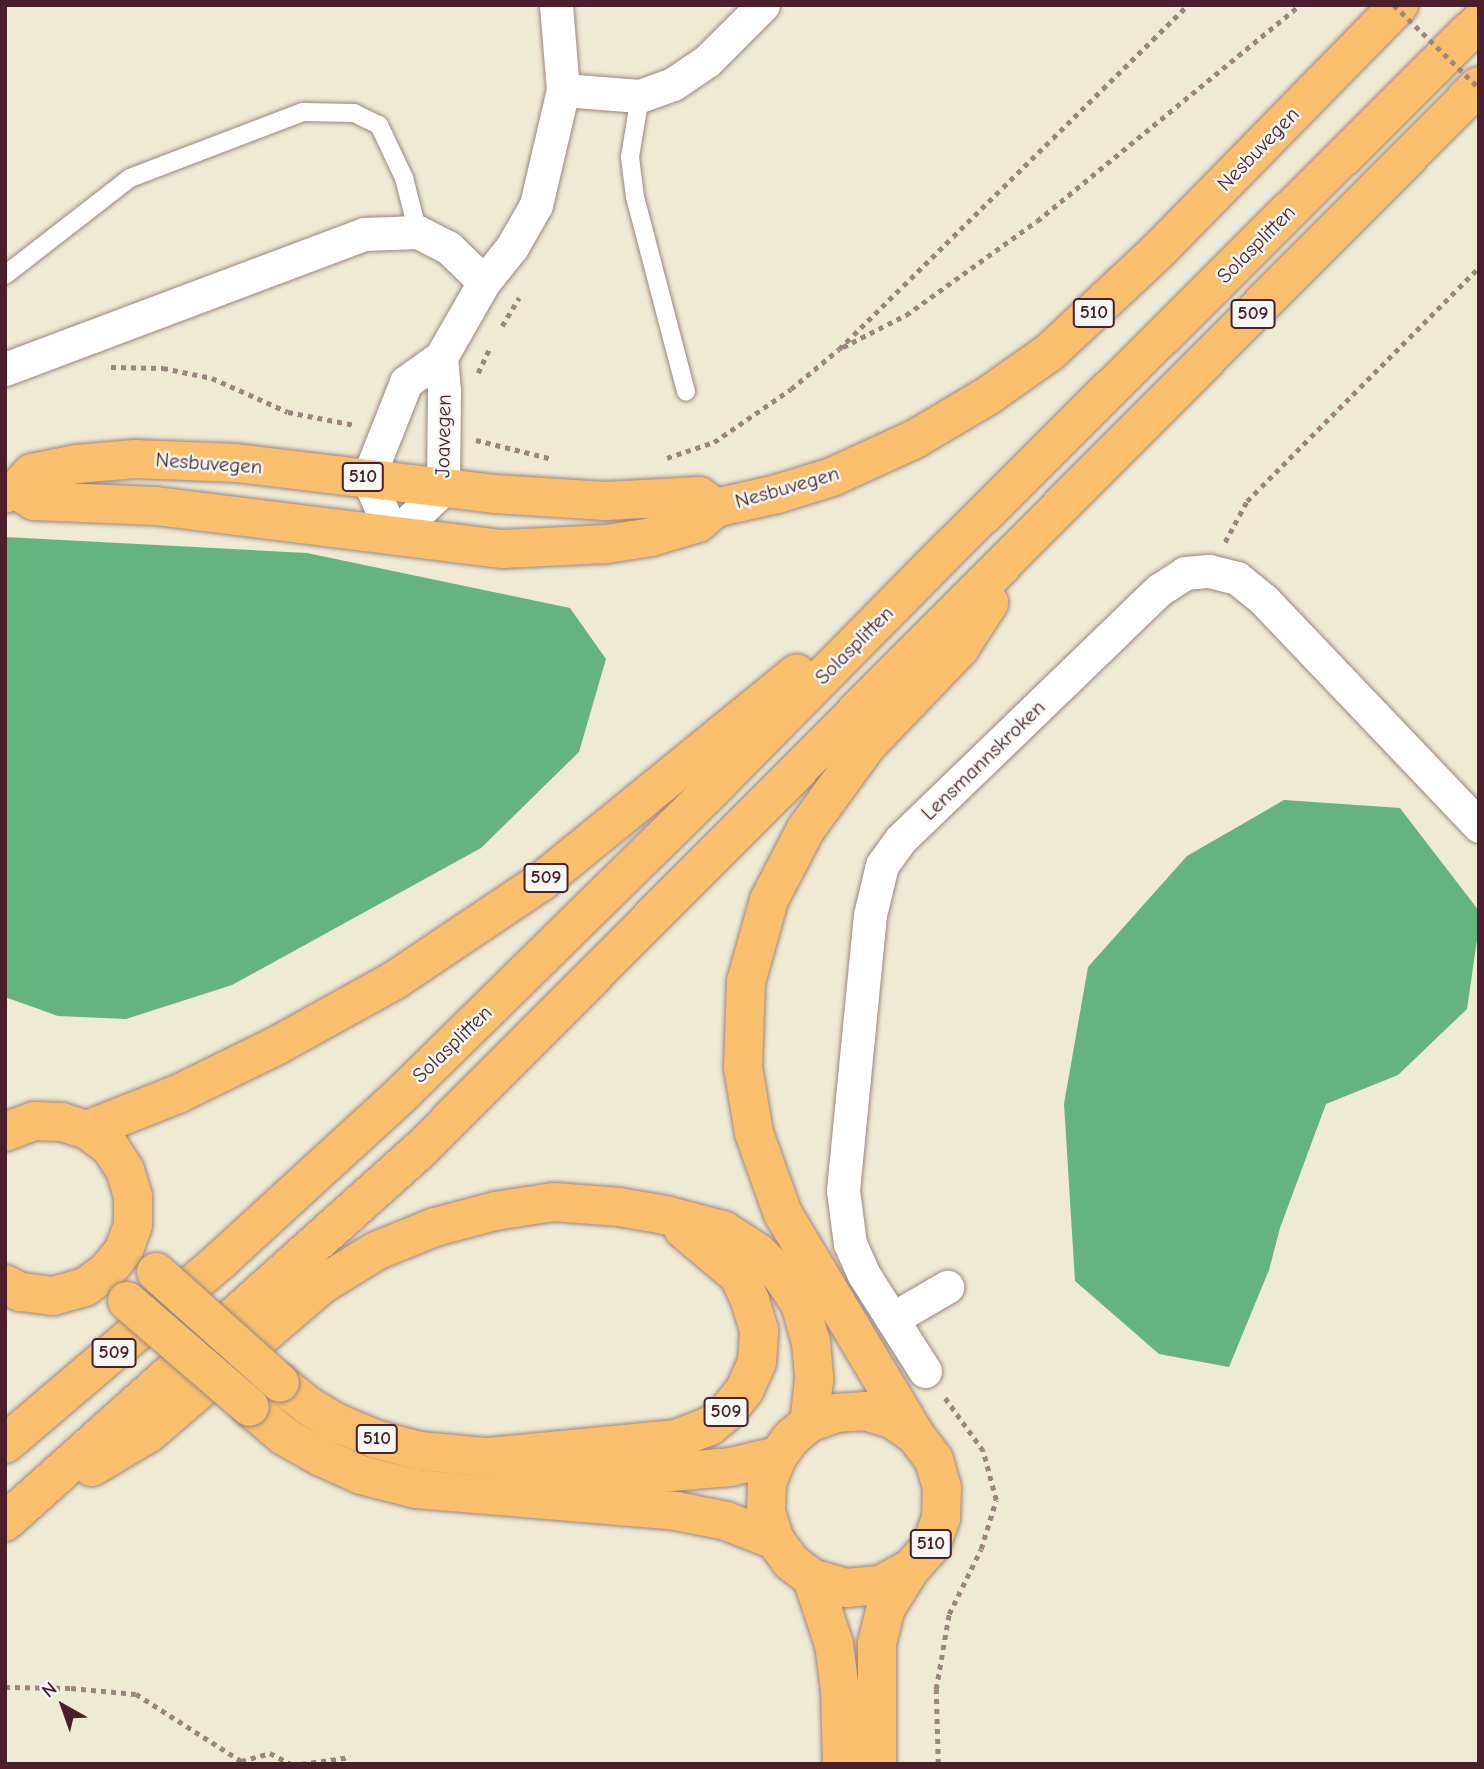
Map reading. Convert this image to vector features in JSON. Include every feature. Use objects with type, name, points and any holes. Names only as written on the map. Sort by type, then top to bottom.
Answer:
[{"type":"main road","name":"Nesbuvegen","points":[[10,492],[32,473],[77,464],[135,459],[236,463],[443,489],[606,501],[699,496],[715,508],[777,494],[832,477],[915,439],[989,396],[1050,352],[1160,249],[1397,5]]},
{"type":"main road","name":"Solasplitten","points":[[5,1444],[222,1259],[402,1094],[719,782],[953,545],[1479,22]]},
{"type":"main road","name":"509","points":[[16,1514],[422,1148],[1479,87]]},
{"type":"main road","name":"510","points":[[10,492],[34,501],[156,506],[503,549],[607,544],[698,523],[715,508]]},
{"type":"main road","name":"509","points":[[916,1436],[783,1214],[754,1133],[743,1067],[746,982],[769,900],[806,829],[867,746],[960,648],[1028,542]]},
{"type":"main road","name":"509","points":[[87,1130],[178,1094],[276,1046],[396,981],[541,882],[953,545]]},
{"type":"main road","name":"510","points":[[5,1284],[20,1292],[53,1296],[85,1287],[107,1271],[124,1250],[133,1225],[133,1197],[125,1170],[110,1147],[87,1130],[62,1122],[34,1121],[6,1130]]},
{"type":"main road","name":"509","points":[[16,1514],[149,1433],[321,1285],[376,1251],[435,1227],[495,1211],[554,1202],[619,1207],[665,1215],[723,1230],[757,1252],[780,1274],[800,1304],[811,1342],[814,1380],[809,1423]]},
{"type":"main road","name":"509","points":[[489,1457],[676,1439],[710,1426],[746,1389],[757,1362],[759,1330],[739,1276],[665,1215]]},
{"type":"main road","name":"510","points":[[133,1225],[156,1272],[280,1383],[317,1411],[375,1438],[420,1451],[659,1473],[730,1467],[778,1456]]},
{"type":"main road","name":"510","points":[[85,1287],[127,1301],[284,1436],[361,1475],[416,1489],[676,1511],[726,1521],[775,1540]]},
{"type":"main road","name":"510","points":[[877,1764],[877,1643],[886,1608],[911,1568],[930,1545],[941,1518],[942,1498],[934,1460],[916,1436],[892,1419],[864,1412],[836,1413],[809,1423],[791,1438],[778,1456],[767,1493],[766,1512],[775,1540],[791,1562],[812,1578],[846,1588],[880,1585],[911,1568]]},
{"type":"main road","points":[[812,1578],[834,1644],[840,1690],[842,1764]]},
{"type":"street","name":"Joavegen","points":[[368,478],[406,382],[441,357],[484,282],[512,247],[536,205],[564,90],[555,5]]},
{"type":"street","points":[[564,90],[640,96],[673,84],[707,61],[763,5]]},
{"type":"street","points":[[5,369],[364,234],[418,232],[448,247],[484,282]]},
{"type":"street","name":"Joavegen","points":[[393,536],[443,489],[444,389],[441,357]]},
{"type":"street","points":[[368,478],[393,536]]},
{"type":"street","points":[[1209,571],[1237,578],[1264,600],[1479,826]]},
{"type":"street","name":"Lensmannskroken","points":[[925,1371],[864,1275],[850,1244],[843,1190],[870,915],[882,865],[900,840],[1159,590],[1185,573],[1209,571]]},
{"type":"street","points":[[892,1319],[947,1287]]},
{"type":"lane","points":[[640,96],[630,157],[635,197],[687,391]]},
{"type":"lane","points":[[5,275],[130,178],[303,112],[354,113],[379,125],[404,178],[418,232]]},
{"type":"path","points":[[665,459],[714,442],[790,389],[839,349],[1188,5]]},
{"type":"path","points":[[839,349],[906,315],[1037,221],[1300,5]]},
{"type":"path","points":[[1397,5],[1479,87]]},
{"type":"path","points":[[1209,571],[1247,501],[1479,267]]},
{"type":"path","points":[[106,367],[163,368],[212,378],[288,412],[360,426]]},
{"type":"path","points":[[467,438],[558,460]]},
{"type":"path","points":[[5,1687],[71,1688],[136,1694],[241,1761],[270,1753],[291,1764]]},
{"type":"path","points":[[301,1764],[351,1757]]},
{"type":"green space","points":[[5,537],[307,553],[570,608],[606,659],[579,752],[481,848],[232,985],[126,1019],[58,1016],[5,997]]},
{"type":"green space","points":[[1284,800],[1400,808],[1479,911],[1479,926],[1467,1009],[1398,1075],[1326,1104],[1280,1228],[1269,1270],[1229,1367],[1159,1354],[1075,1281],[1064,1104],[1088,967],[1187,856]]}]
